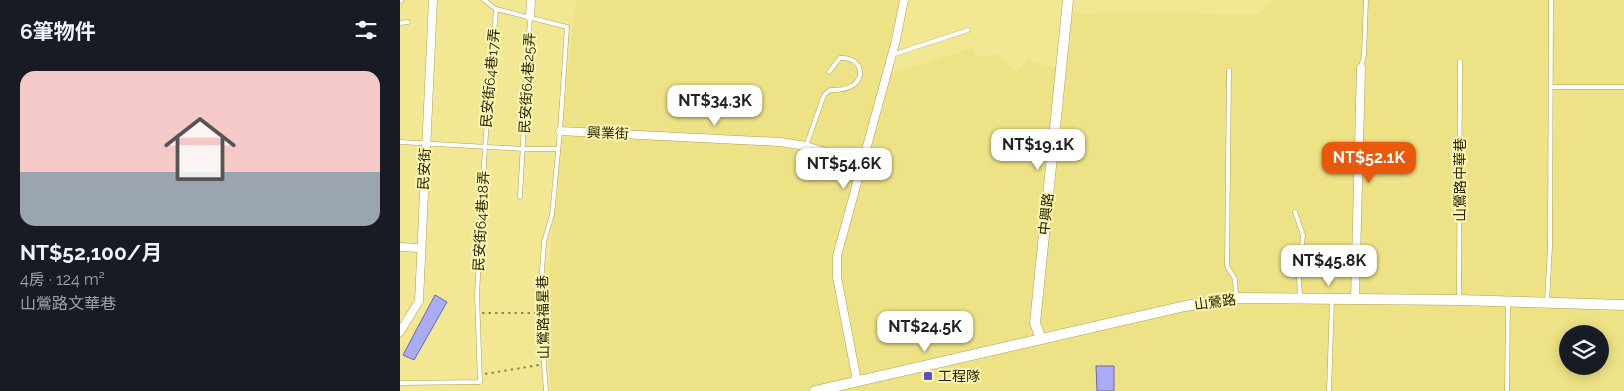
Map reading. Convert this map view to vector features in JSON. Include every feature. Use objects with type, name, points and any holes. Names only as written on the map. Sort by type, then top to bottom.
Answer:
[{"type":"street","name":"民安街","points":[[400,332],[419,301],[433,0]]},
{"type":"street","points":[[530,17],[531,0]]},
{"type":"street","points":[[857,381],[838,277],[837,256],[892,55],[904,0]]},
{"type":"street","name":"中興路","points":[[1041,339],[1035,323],[1068,0]]},
{"type":"street","points":[[1356,299],[1360,68]]},
{"type":"street","name":"興業街","points":[[560,131],[701,137],[806,146],[863,164]]},
{"type":"street","points":[[400,248],[420,248]]},
{"type":"street","name":"山鶯路","points":[[815,391],[1185,306],[1236,298],[1459,300],[1508,303],[1624,305]]},
{"type":"lane","points":[[484,0],[496,9],[530,17]]},
{"type":"lane","points":[[1360,68],[1364,55],[1366,0]]},
{"type":"lane","points":[[1547,304],[1550,247],[1552,0]]},
{"type":"lane","name":"民安街64巷17弄","points":[[485,147],[496,9]]},
{"type":"lane","name":"山鶯路福星巷","points":[[530,17],[567,28],[552,215],[544,242],[540,313],[546,391]]},
{"type":"lane","name":"民安街64巷25弄","points":[[520,197],[530,17]]},
{"type":"lane","points":[[400,22],[408,22]]},
{"type":"lane","points":[[892,55],[968,30]]},
{"type":"lane","points":[[806,146],[824,95],[830,90],[852,88],[859,80],[861,74],[858,65],[845,58],[840,58],[830,72]]},
{"type":"lane","name":"山鶯路中華巷","points":[[1459,300],[1460,60]]},
{"type":"lane","points":[[1229,70],[1227,266],[1235,279],[1236,298]]},
{"type":"lane","points":[[1552,87],[1624,87]]},
{"type":"lane","points":[[400,142],[557,149]]},
{"type":"lane","name":"民安街64巷18弄","points":[[400,383],[480,382],[477,295],[485,147]]},
{"type":"lane","points":[[1295,212],[1303,234],[1298,278],[1300,299]]},
{"type":"lane","points":[[1329,391],[1332,299]]},
{"type":"lane","points":[[1507,391],[1508,303]]},
{"type":"path","points":[[478,313],[540,313]]},
{"type":"path","points":[[479,374],[544,364]]},
{"type":"shaded area","points":[[576,0],[900,0],[882,77],[972,48],[978,57],[996,54],[1017,72],[1028,60],[1067,72],[1070,13],[1259,14],[1273,0],[1624,0],[1624,391],[551,391],[545,315],[560,141]]},
{"type":"building","points":[[435,295],[447,302],[414,360],[403,355]]},
{"type":"building","points":[[1096,366],[1114,366],[1114,391],[1097,391]]},
{"type":"place","name":"工程隊","points":[[928,376]]}]
